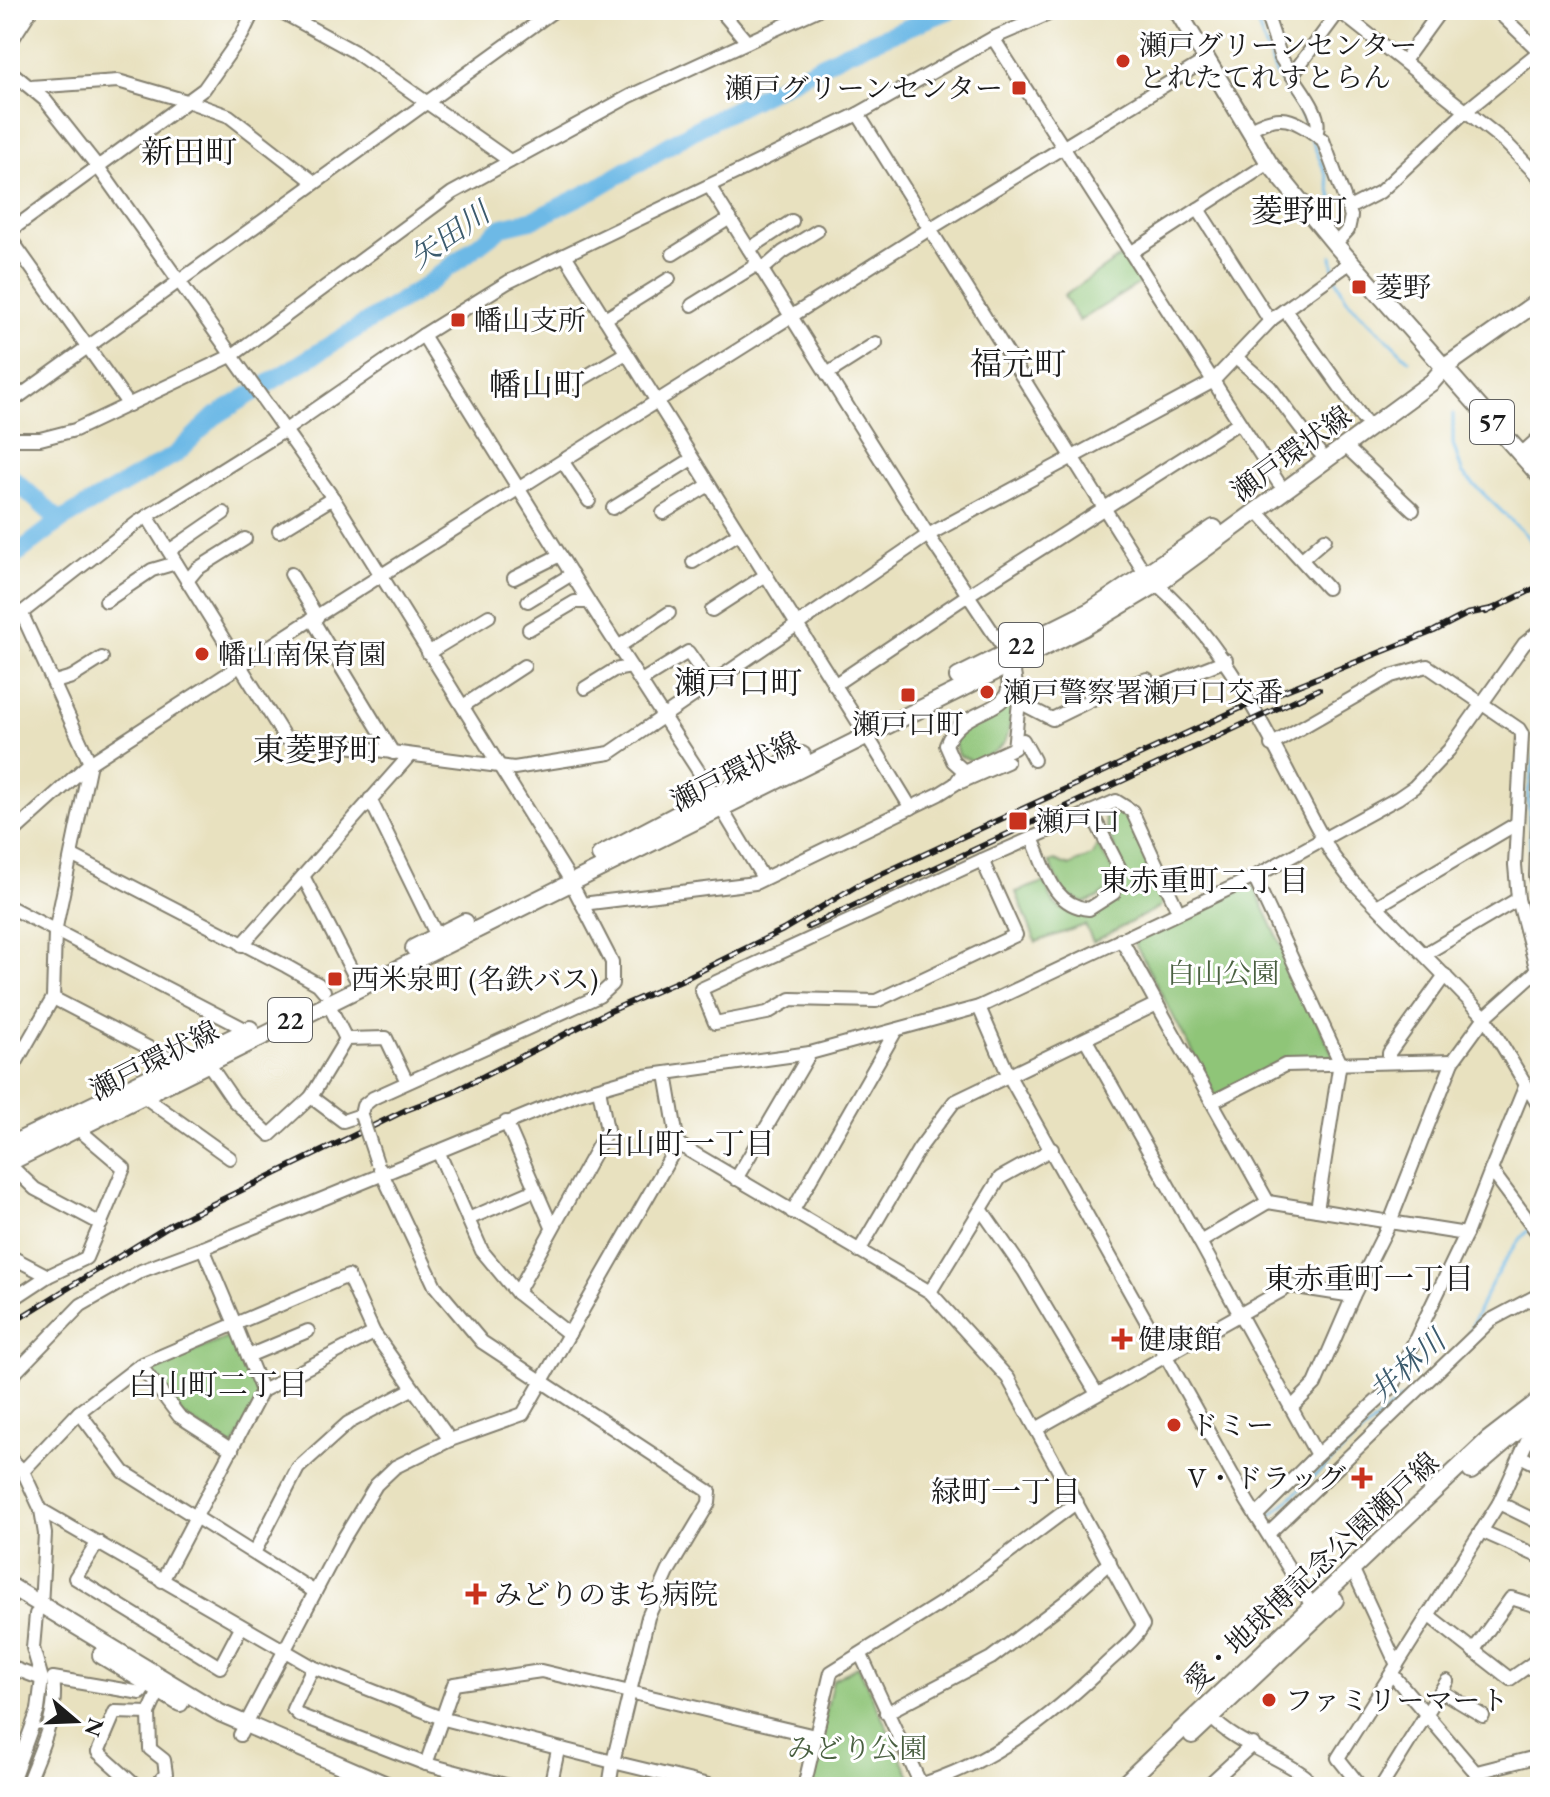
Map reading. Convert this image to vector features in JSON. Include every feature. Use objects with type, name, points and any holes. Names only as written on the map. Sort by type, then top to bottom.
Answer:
[{"type":"main road","name":"57","points":[[1177,10],[1269,163],[1335,244],[1348,265],[1445,367],[1540,476]]},
{"type":"main road","name":"瀬戸環状線","points":[[10,1145],[247,1030],[326,996],[1008,660],[1090,611],[1152,580],[1256,510],[1432,382],[1445,367],[1540,300]]},
{"type":"main road","name":"瀬戸環状線","points":[[1152,580],[1363,419],[1429,372],[1445,367]]},
{"type":"main road","name":"瀬戸環状線","points":[[10,1163],[208,1063],[355,977],[568,877]]},
{"type":"main road","name":"愛・地球博記念公園瀬戸線","points":[[1134,1785],[1315,1612],[1532,1415],[1540,1400]]},
{"type":"main road","points":[[10,1586],[39,1610],[153,1688],[363,1787]]},
{"type":"main road","points":[[10,1598],[39,1610],[244,1731],[391,1787]]},
{"type":"main road","name":"愛・地球博記念公園瀬戸線","points":[[1134,1785],[1211,1717],[1315,1612]]},
{"type":"street","points":[[10,43],[31,10]]},
{"type":"street","points":[[10,231],[190,102],[217,71],[254,10]]},
{"type":"street","points":[[278,10],[355,52],[510,161]]},
{"type":"street","points":[[10,403],[86,345],[555,10]]},
{"type":"street","points":[[720,10],[747,42]]},
{"type":"street","points":[[10,622],[147,516],[508,282],[858,114],[993,38],[1058,10]]},
{"type":"street","points":[[1265,10],[1281,58],[1318,122],[1316,134]]},
{"type":"street","points":[[1292,75],[1339,10],[1467,110],[1505,142],[1540,178]]},
{"type":"street","points":[[1404,61],[1441,10]]},
{"type":"street","points":[[1349,208],[1380,192],[1467,110],[1540,51],[1496,10]]},
{"type":"street","points":[[10,439],[40,439],[75,430],[234,356],[452,193],[630,96],[809,12]]},
{"type":"street","points":[[993,38],[1278,482]]},
{"type":"street","points":[[10,835],[90,763],[928,230],[1206,60]]},
{"type":"street","points":[[18,81],[118,81],[190,102],[229,116],[314,182]]},
{"type":"street","points":[[18,81],[45,100],[98,167],[284,425],[502,767],[568,877],[615,969],[608,991],[373,1098],[363,1106],[361,1115],[380,1168],[435,1286],[482,1342],[706,1489],[711,1497],[657,1592],[642,1634],[609,1787]]},
{"type":"street","points":[[858,114],[1103,509],[1152,580],[1226,660],[1323,838],[1351,880],[1485,1017],[1540,1108]]},
{"type":"street","points":[[1249,130],[1270,118],[1280,117],[1316,134],[1329,147],[1349,208],[1348,230],[1335,244]]},
{"type":"street","points":[[1132,252],[1269,163]]},
{"type":"street","points":[[582,904],[755,883],[1014,758],[1020,740],[1019,702],[1008,660],[710,187]]},
{"type":"street","points":[[1198,209],[1270,321]]},
{"type":"street","points":[[673,254],[730,218]]},
{"type":"street","points":[[749,249],[792,221]]},
{"type":"street","points":[[692,305],[817,231]]},
{"type":"street","points":[[10,238],[129,405]]},
{"type":"street","points":[[565,255],[911,808]]},
{"type":"street","points":[[147,516],[285,738],[502,767],[610,753],[664,719],[928,535],[1212,382],[1270,321],[1348,265]]},
{"type":"street","points":[[605,319],[669,279]]},
{"type":"street","points":[[1285,310],[1363,419]]},
{"type":"street","points":[[423,335],[589,602],[718,801],[763,878]]},
{"type":"street","points":[[827,374],[876,343]]},
{"type":"street","points":[[575,383],[626,353]]},
{"type":"street","points":[[1237,358],[1270,387],[1319,452]]},
{"type":"street","points":[[834,685],[968,595],[1238,423]]},
{"type":"street","points":[[1521,454],[1540,437]]},
{"type":"street","points":[[1345,446],[1413,510]]},
{"type":"street","points":[[613,508],[692,459]]},
{"type":"street","points":[[563,462],[589,501]]},
{"type":"street","points":[[663,513],[709,485]]},
{"type":"street","points":[[279,531],[333,498]]},
{"type":"street","points":[[1256,510],[1327,588]]},
{"type":"street","points":[[106,601],[172,557],[224,513]]},
{"type":"street","points":[[693,562],[739,533]]},
{"type":"street","points":[[187,581],[197,569],[245,539]]},
{"type":"street","points":[[1302,559],[1325,539]]},
{"type":"street","points":[[514,578],[560,555]]},
{"type":"street","points":[[291,574],[393,753]]},
{"type":"street","points":[[528,601],[572,574]]},
{"type":"street","points":[[712,610],[766,575]]},
{"type":"street","points":[[529,629],[575,602],[589,602]]},
{"type":"street","points":[[10,1073],[53,998],[55,932],[90,763],[21,612]]},
{"type":"street","points":[[618,647],[669,613]]},
{"type":"street","points":[[428,653],[489,616]]},
{"type":"street","points":[[10,1378],[81,1305],[141,1271],[203,1248],[380,1168],[438,1151],[506,1122],[637,1077],[810,1053],[979,1007],[1254,877],[1414,787],[1449,750],[1524,644],[1540,631]]},
{"type":"street","points":[[641,681],[688,652],[711,685]]},
{"type":"street","points":[[55,682],[72,677],[102,658]]},
{"type":"street","points":[[964,771],[953,761],[946,745],[951,732],[961,721],[1005,700],[1010,690],[1008,660]]},
{"type":"street","points":[[1019,702],[1052,719],[1101,695],[1147,679],[1150,688],[1155,688],[1226,660]]},
{"type":"street","points":[[463,706],[524,666]]},
{"type":"street","points":[[585,688],[614,670],[631,667]]},
{"type":"street","points":[[1271,745],[1391,676],[1414,667],[1434,668],[1522,734],[1516,824],[1518,899],[1539,970],[1485,1017],[1453,1061],[1390,1222],[1353,1296],[1315,1384],[1291,1408]]},
{"type":"street","points":[[955,784],[964,771],[1008,754],[1020,740]]},
{"type":"street","points":[[1020,740],[1034,760]]},
{"type":"street","points":[[242,945],[410,755]]},
{"type":"street","points":[[1540,768],[1536,876],[1540,892]]},
{"type":"street","points":[[370,799],[437,936]]},
{"type":"street","points":[[982,860],[1016,935],[876,1001],[791,999],[767,1013],[715,1023],[701,989],[982,860],[1116,801],[1132,811],[1178,911]]},
{"type":"street","points":[[1032,838],[1057,895],[1065,903],[1089,909],[1114,893],[1119,867],[1091,812]]},
{"type":"street","points":[[1377,906],[1394,892],[1516,824]]},
{"type":"street","points":[[73,856],[318,984],[346,1039]]},
{"type":"street","points":[[303,876],[355,977]]},
{"type":"street","points":[[1254,877],[1340,1062],[1317,1210]]},
{"type":"street","points":[[1425,954],[1518,899]]},
{"type":"street","points":[[10,907],[247,1030]]},
{"type":"street","points":[[1121,939],[1268,1202]]},
{"type":"street","points":[[1389,1061],[1389,1053],[1445,975]]},
{"type":"street","points":[[53,998],[180,1064]]},
{"type":"street","points":[[859,1251],[919,1149],[954,1102],[1157,1004]]},
{"type":"street","points":[[979,1007],[1009,1076],[1256,1516],[1315,1612]]},
{"type":"street","points":[[792,1212],[895,1032]]},
{"type":"street","points":[[346,1039],[386,1038],[407,1082]]},
{"type":"street","points":[[208,1063],[234,1101],[270,1135],[311,1097],[346,1039]]},
{"type":"street","points":[[1086,1040],[1317,1455]]},
{"type":"street","points":[[736,1179],[810,1053]]},
{"type":"street","points":[[1212,1102],[1285,1065],[1453,1061]]},
{"type":"street","points":[[244,1731],[315,1592],[376,1485],[395,1467],[450,1440],[523,1414],[678,1144],[666,1074]]},
{"type":"street","points":[[1256,1516],[1398,1380],[1466,1234],[1525,1087]]},
{"type":"street","points":[[517,1293],[607,1130],[599,1089]]},
{"type":"street","points":[[142,1095],[230,1158]]},
{"type":"street","points":[[311,1097],[343,1121],[361,1115]]},
{"type":"street","points":[[506,1122],[552,1227]]},
{"type":"street","points":[[10,1301],[48,1276],[86,1258],[124,1168],[77,1128]]},
{"type":"street","points":[[678,1144],[930,1292],[1003,1370],[1110,1562],[1142,1628],[1070,1699],[1022,1738],[960,1770],[919,1786],[861,1655]]},
{"type":"street","points":[[930,1292],[1000,1178],[1052,1149]]},
{"type":"street","points":[[438,1151],[482,1251],[517,1293],[569,1334]]},
{"type":"street","points":[[10,1163],[35,1189],[101,1224]]},
{"type":"street","points":[[1491,1170],[1538,1233]]},
{"type":"street","points":[[468,1219],[535,1190]]},
{"type":"street","points":[[1200,1242],[1268,1202],[1466,1234]]},
{"type":"street","points":[[981,1209],[1032,1283],[1097,1394]]},
{"type":"street","points":[[203,1248],[262,1391]]},
{"type":"street","points":[[10,1256],[48,1276]]},
{"type":"street","points":[[23,1471],[79,1412],[140,1365],[348,1276],[374,1333],[450,1440]]},
{"type":"street","points":[[1036,1429],[1290,1286],[1353,1296]]},
{"type":"street","points":[[1268,1534],[1491,1320],[1540,1294]]},
{"type":"street","points":[[248,1356],[308,1331]]},
{"type":"street","points":[[162,1581],[262,1391],[374,1333]]},
{"type":"street","points":[[140,1365],[179,1416],[232,1450]]},
{"type":"street","points":[[254,1553],[298,1468],[348,1423],[412,1389]]},
{"type":"street","points":[[79,1412],[124,1472],[315,1592]]},
{"type":"street","points":[[1361,1787],[1338,1758],[1499,1503],[1533,1428],[1532,1415]]},
{"type":"street","points":[[1522,1457],[1540,1466]]},
{"type":"street","points":[[10,1458],[23,1471],[41,1510],[45,1534],[33,1648],[42,1679],[38,1710],[10,1787]]},
{"type":"street","points":[[804,1787],[829,1676],[946,1600],[1077,1502]]},
{"type":"street","points":[[1499,1503],[1540,1523]]},
{"type":"street","points":[[41,1510],[313,1667],[444,1719],[558,1750],[717,1787]]},
{"type":"street","points":[[1481,1531],[1540,1557]]},
{"type":"street","points":[[98,1542],[75,1578],[220,1667],[241,1627]]},
{"type":"street","points":[[886,1713],[991,1658],[1065,1602],[1110,1562]]},
{"type":"street","points":[[1355,1575],[1394,1669],[1488,1787]]},
{"type":"street","points":[[1473,1651],[1511,1598],[1540,1607]]},
{"type":"street","points":[[1428,1615],[1510,1679],[1535,1662],[1540,1678]]},
{"type":"street","points":[[10,1667],[42,1679]]},
{"type":"street","points":[[313,1667],[293,1709],[299,1715],[426,1764],[513,1787]]},
{"type":"street","points":[[426,1764],[454,1684],[532,1671],[815,1736]]},
{"type":"street","points":[[26,1787],[52,1718],[56,1698],[53,1678],[141,1693],[153,1688]]},
{"type":"street","points":[[1381,1787],[1444,1686],[1483,1716]]},
{"type":"street","points":[[153,1688],[149,1713],[150,1749],[164,1760],[166,1774],[155,1787]]},
{"type":"street","points":[[137,1787],[98,1752],[115,1712],[149,1713]]},
{"type":"street","points":[[1211,1717],[1222,1729],[1284,1760],[1305,1776],[1304,1787]]},
{"type":"street","points":[[1206,1787],[1253,1744]]},
{"type":"street","points":[[550,1787],[558,1750]]},
{"type":"street","points":[[1477,1772],[1540,1756]]},
{"type":"green space","points":[[1127,252],[1145,280],[1079,321],[1064,296]]},
{"type":"green space","points":[[1008,707],[1012,708],[1009,729],[1000,747],[975,762],[958,755],[953,737],[956,733]]},
{"type":"green space","points":[[1123,805],[1129,810],[1164,895],[1160,907],[1093,942],[1085,925],[1036,942],[1016,892],[1044,882],[1055,904],[1063,910],[1084,914],[1104,909],[1119,896],[1123,876],[1107,829],[1105,809]]},
{"type":"green space","points":[[1097,845],[1114,872],[1105,893],[1084,903],[1064,893],[1049,862],[1055,860],[1069,866],[1093,855]]},
{"type":"green space","name":"白山公園","points":[[1253,885],[1334,1057],[1287,1058],[1216,1097],[1134,942]]},
{"type":"green space","points":[[234,1335],[260,1397],[233,1447],[183,1416],[149,1370]]},
{"type":"green space","name":"みどり公園","points":[[858,1666],[912,1781],[890,1787],[810,1787],[833,1680]]},
{"type":"waterway","name":"矢田川","points":[[10,559],[60,521],[176,454],[214,417],[425,286],[502,227],[535,219],[597,188],[698,128],[847,52],[951,10]]},
{"type":"waterway","points":[[1252,10],[1276,74],[1305,121]]},
{"type":"waterway","points":[[1310,136],[1327,177],[1336,215]]},
{"type":"waterway","points":[[1332,256],[1334,270]]},
{"type":"waterway","points":[[1335,277],[1347,300],[1409,360]]},
{"type":"waterway","points":[[1453,414],[1453,444],[1463,474],[1525,534],[1540,553]]},
{"type":"waterway","points":[[10,476],[60,521]]},
{"type":"waterway","name":"井林川","points":[[1531,870],[1528,794],[1540,727]]},
{"type":"waterway","name":"井林川","points":[[1534,893],[1540,917]]},
{"type":"waterway","name":"井林川","points":[[1534,1223],[1540,1216]]},
{"type":"waterway","name":"井林川","points":[[1468,1336],[1494,1280],[1529,1229]]},
{"type":"waterway","name":"井林川","points":[[1267,1519],[1401,1398]]},
{"type":"waterway","points":[[17,1787],[28,1766]]},
{"type":"railway","points":[[1486,612],[1540,586]]},
{"type":"railway","points":[[10,1324],[170,1225],[406,1110],[451,1093],[608,1012],[688,977],[783,930],[858,885],[1241,708],[1434,631],[1467,614],[1496,608]]},
{"type":"railway","points":[[808,927],[1319,689]]},
{"type":"place","name":"瀬戸グリーンセンター とれたてれすとらん","points":[[1123,61]]},
{"type":"place","name":"瀬戸グリーンセンター","points":[[1019,88]]},
{"type":"place","name":"菱野","points":[[1359,287]]},
{"type":"place","name":"幡山支所","points":[[458,320]]},
{"type":"place","name":"幡山南保育園","points":[[202,654]]},
{"type":"place","name":"瀬戸警察署瀬戸口交番","points":[[987,692]]},
{"type":"place","name":"瀬戸口町","points":[[908,695]]},
{"type":"place","name":"瀬戸口","points":[[1018,821]]},
{"type":"place","name":"西米泉町 (名鉄バス)","points":[[335,979]]},
{"type":"place","name":"健康館","points":[[1122,1339]]},
{"type":"place","name":"ドミー","points":[[1174,1425]]},
{"type":"place","name":"V・ドラッグ","points":[[1362,1478]]},
{"type":"place","name":"みどりのまち病院","points":[[476,1594]]},
{"type":"place","name":"ファミリーマート","points":[[1269,1700]]},
{"type":"district","name":"新田町","points":[[189,152]]},
{"type":"district","name":"菱野町","points":[[1299,211]]},
{"type":"district","name":"福元町","points":[[1018,364]]},
{"type":"district","name":"幡山町","points":[[537,385]]},
{"type":"district","name":"瀬戸口町","points":[[738,683]]},
{"type":"district","name":"東菱野町","points":[[317,750]]},
{"type":"district","name":"東赤重町二丁目","points":[[1204,880]]},
{"type":"district","name":"白山町一丁目","points":[[685,1143]]},
{"type":"district","name":"東赤重町一丁目","points":[[1369,1278]]},
{"type":"district","name":"白山町二丁目","points":[[218,1384]]},
{"type":"district","name":"緑町一丁目","points":[[1006,1491]]}]
